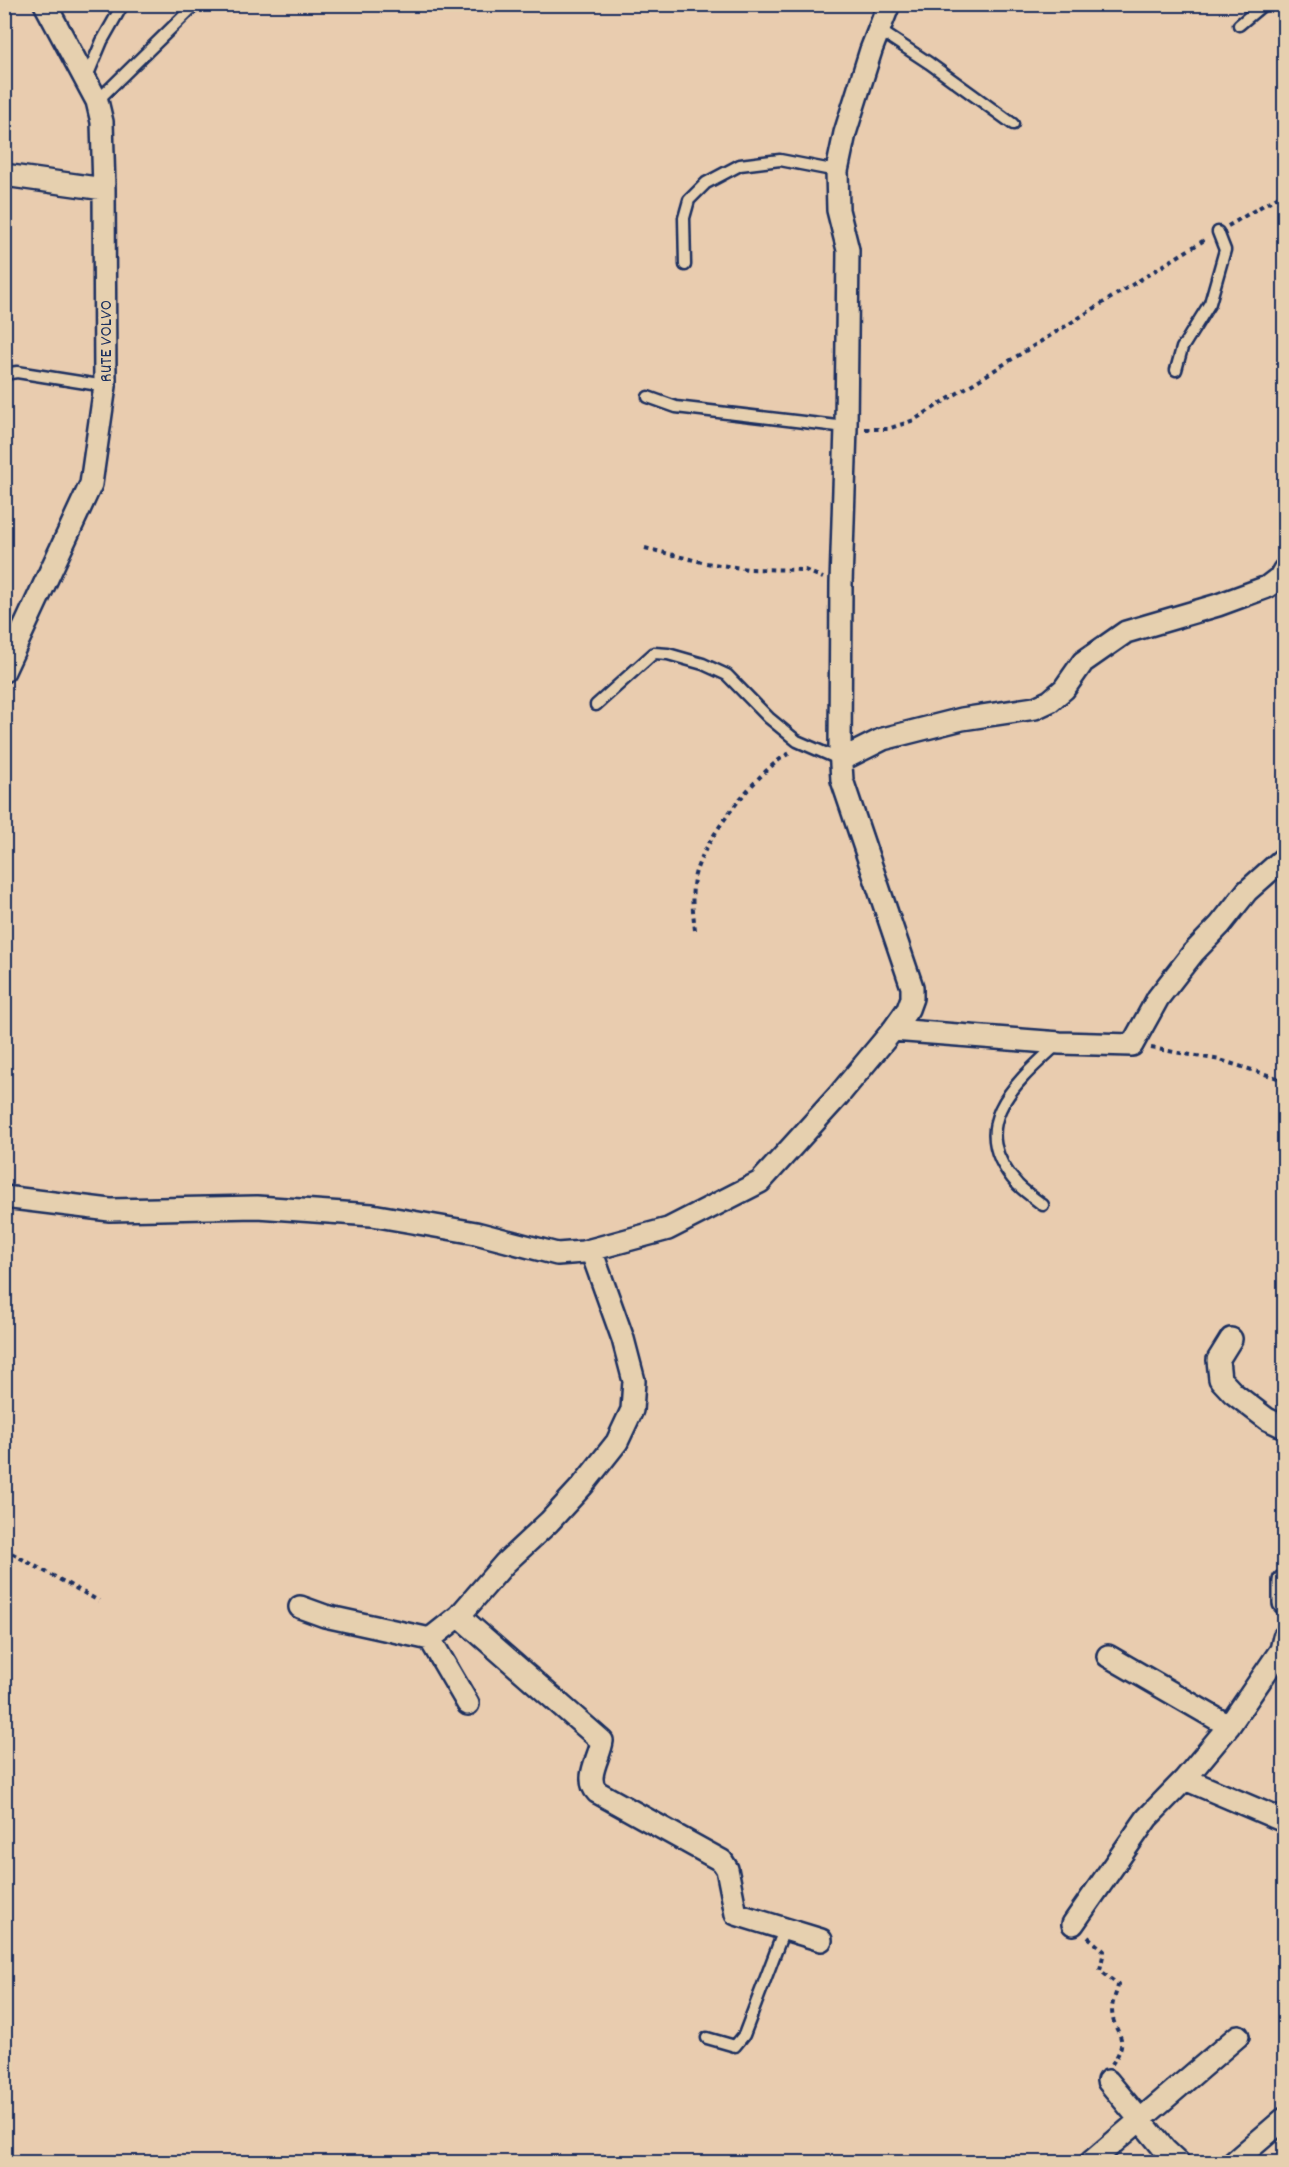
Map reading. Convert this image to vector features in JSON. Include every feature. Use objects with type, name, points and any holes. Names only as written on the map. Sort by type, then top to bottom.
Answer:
[{"type":"street","name":"RUTE VOLVO","points":[[4,671],[92,484],[105,386],[102,122],[97,101],[45,4]]},
{"type":"street","points":[[4,1197],[110,1210],[257,1207],[372,1215],[476,1233],[556,1254],[591,1250],[668,1229],[760,1182],[838,1096],[909,1009],[912,987],[842,780],[841,760],[841,584],[848,250],[838,210],[837,171],[845,133],[889,4]]},
{"type":"street","points":[[4,175],[104,189]]},
{"type":"street","points":[[841,760],[883,739],[962,719],[1035,708],[1050,701],[1064,689],[1083,662],[1126,632],[1218,605],[1267,587],[1280,577],[1284,570]]},
{"type":"street","points":[[893,1030],[1060,1043],[1132,1045],[1158,998],[1193,953],[1220,925],[1247,891],[1284,858]]},
{"type":"street","points":[[430,1639],[459,1616],[505,1563],[549,1522],[583,1485],[617,1442],[632,1410],[634,1381],[623,1338],[591,1250]]},
{"type":"street","points":[[1231,1339],[1218,1360],[1220,1379],[1233,1393],[1267,1419],[1284,1427]]},
{"type":"street","points":[[1284,1581],[1284,1603]]},
{"type":"street","points":[[300,1608],[325,1616],[430,1639],[468,1704]]},
{"type":"street","points":[[459,1616],[602,1741],[591,1779],[592,1787],[597,1792],[722,1861],[727,1869],[736,1914],[821,1940]]},
{"type":"street","points":[[1073,1924],[1147,1818],[1185,1779],[1229,1726],[1281,1650],[1284,1637]]},
{"type":"street","points":[[1108,1656],[1229,1726]]},
{"type":"street","points":[[1185,1779],[1284,1821]]},
{"type":"street","points":[[1091,2163],[1238,2036]]},
{"type":"street","points":[[1108,2081],[1171,2158]]},
{"type":"street","points":[[1234,2163],[1284,2119]]},
{"type":"lane","points":[[86,80],[102,41],[123,4]]},
{"type":"lane","points":[[97,101],[196,4]]},
{"type":"lane","points":[[1239,25],[1264,4]]},
{"type":"lane","points":[[879,30],[1013,124]]},
{"type":"lane","points":[[685,265],[684,218],[688,200],[706,183],[740,165],[780,160],[837,171]]},
{"type":"lane","points":[[1176,370],[1182,348],[1210,303],[1225,250],[1218,232]]},
{"type":"lane","points":[[4,374],[17,372],[105,386]]},
{"type":"lane","points":[[648,397],[676,406],[846,427]]},
{"type":"lane","points":[[596,705],[654,653],[668,654],[703,664],[727,675],[769,718],[797,741],[841,760]]},
{"type":"lane","points":[[1043,1205],[1019,1186],[1005,1168],[993,1141],[995,1123],[1004,1100],[1060,1043]]},
{"type":"lane","points":[[707,2038],[735,2046],[744,2035],[784,1930]]},
{"type":"path","points":[[846,427],[888,429],[914,420],[1284,193]]},
{"type":"path","points":[[645,548],[706,563],[748,569],[805,570],[841,584]]},
{"type":"path","points":[[695,930],[692,898],[694,877],[722,821],[753,784],[772,767],[785,756],[807,746]]},
{"type":"path","points":[[1132,1045],[1220,1060],[1284,1080]]},
{"type":"path","points":[[4,1549],[99,1601]]},
{"type":"path","points":[[1073,1924],[1104,1951],[1100,1970],[1118,1985],[1112,2012],[1122,2042],[1120,2051],[1108,2069],[1108,2081]]}]
